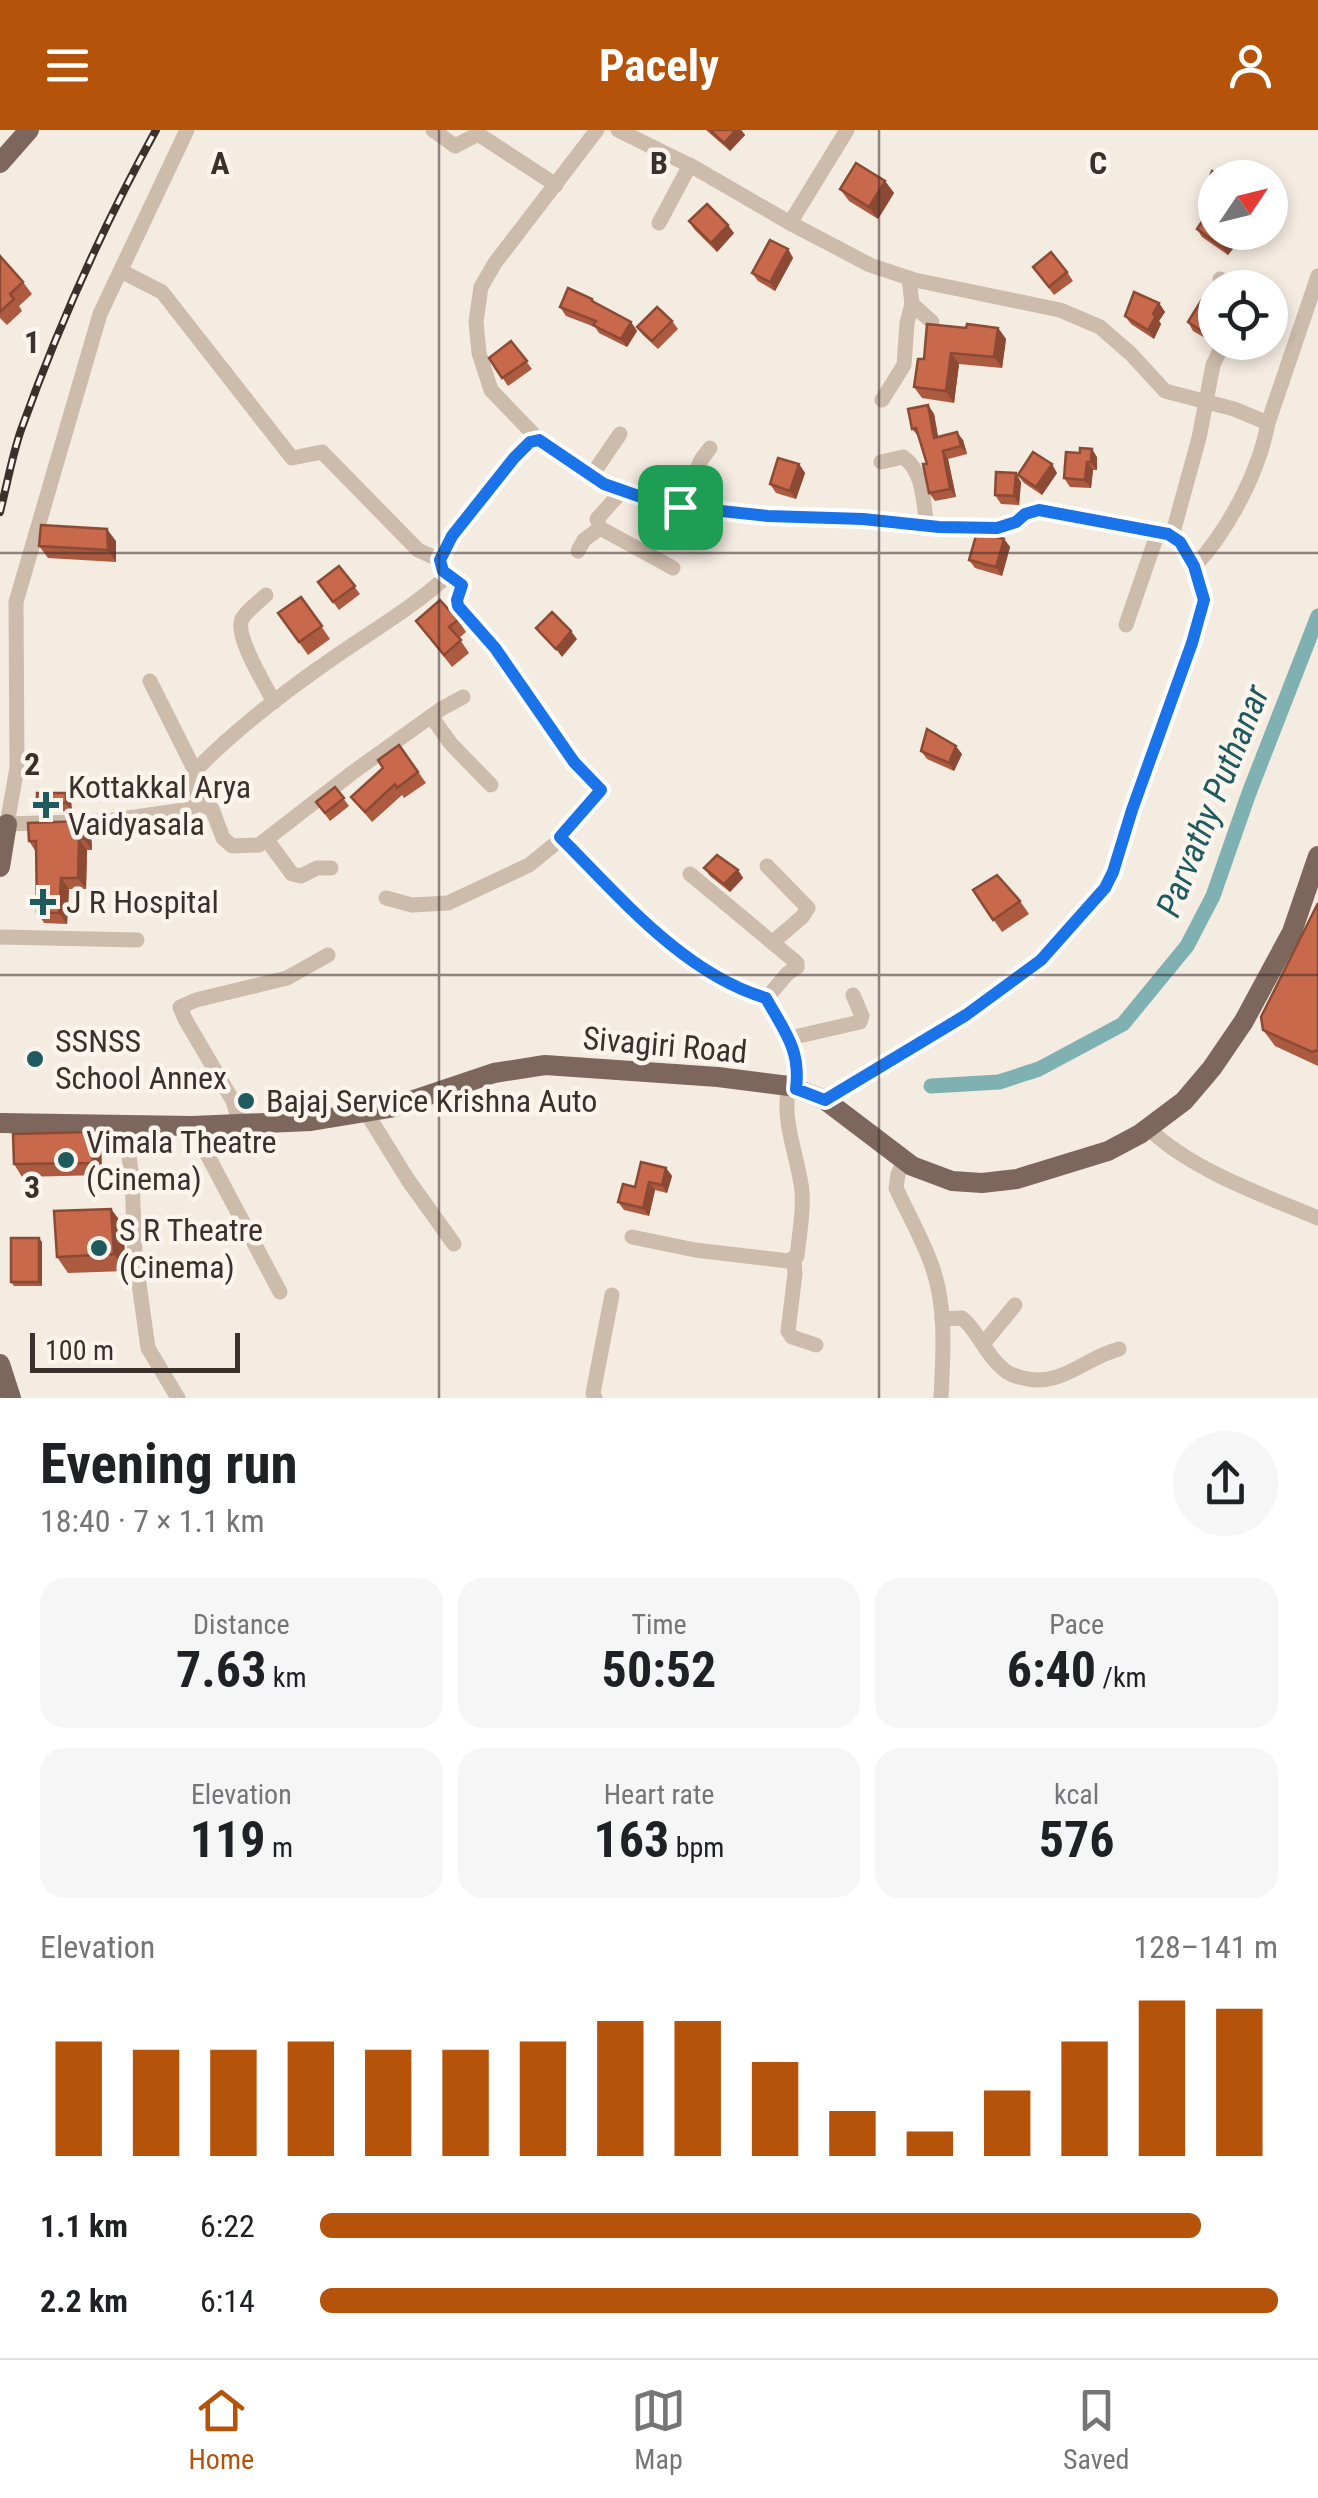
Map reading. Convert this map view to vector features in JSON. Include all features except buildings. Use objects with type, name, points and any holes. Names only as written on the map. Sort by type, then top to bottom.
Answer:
[{"type":"main road","points":[[0,163],[29,130]]},
{"type":"main road","points":[[0,867],[7,824]]},
{"type":"main road","name":"Sivagiri Road","points":[[0,1123],[192,1126],[311,1121],[390,1108],[494,1074],[545,1066],[718,1077],[792,1088],[825,1100],[904,1162],[952,1181],[1017,1179],[1108,1151],[1184,1101],[1244,1022],[1292,932],[1318,856]]},
{"type":"main road","points":[[0,1364],[11,1398]]},
{"type":"street","points":[[188,130],[100,314],[16,602],[16,768],[7,824],[107,821],[192,809],[198,803]]},
{"type":"street","points":[[433,130],[456,146],[478,134],[556,185]]},
{"type":"street","points":[[598,130],[481,287],[476,322],[478,353],[491,390],[539,440],[604,484],[664,505],[768,516],[1003,528],[1039,510],[1165,534],[1180,542],[1194,566],[1204,600],[1105,888],[1041,960],[966,1015],[825,1100]]},
{"type":"street","points":[[618,130],[690,165],[870,265],[909,278],[1060,310],[1087,321],[1121,345],[1166,391],[1234,409],[1268,424]]},
{"type":"street","points":[[790,223],[848,130]]},
{"type":"street","points":[[659,223],[690,165]]},
{"type":"street","points":[[121,271],[162,292],[292,458],[322,452],[418,550],[462,585],[458,606],[495,648],[574,762],[601,790],[547,852],[530,865],[448,903],[412,905],[386,898]]},
{"type":"street","points":[[1194,566],[1210,550],[1242,497],[1265,440],[1318,276]]},
{"type":"street","points":[[882,400],[904,366],[912,304],[909,278]]},
{"type":"street","points":[[912,304],[932,322]]},
{"type":"street","points":[[1126,625],[1165,534],[1199,438],[1215,360]]},
{"type":"street","points":[[592,475],[620,434]]},
{"type":"street","points":[[195,771],[274,702],[444,578],[441,565],[452,536],[514,458],[530,442],[539,440]]},
{"type":"street","points":[[680,507],[710,448]]},
{"type":"street","points":[[880,462],[903,458],[912,463],[918,472],[927,526]]},
{"type":"street","points":[[622,491],[597,519],[600,528],[673,568]]},
{"type":"street","points":[[578,550],[600,528]]},
{"type":"street","points":[[266,596],[240,624],[254,664],[274,702]]},
{"type":"street","points":[[150,680],[195,771],[198,803]]},
{"type":"street","points":[[198,803],[212,809],[223,838],[232,846],[259,846],[304,808],[462,697]]},
{"type":"street","points":[[431,716],[451,744],[491,786]]},
{"type":"street","points":[[560,837],[626,904],[704,970],[766,998],[790,1038],[798,1072],[785,1102],[786,1119],[802,1198],[788,1334],[816,1345]]},
{"type":"street","points":[[267,840],[292,874],[301,876],[316,868],[330,868]]},
{"type":"street","points":[[767,866],[808,908],[774,942]]},
{"type":"street","points":[[690,874],[797,963],[766,998]]},
{"type":"street","points":[[0,938],[136,940]]},
{"type":"street","points":[[240,1124],[234,1101],[185,1020],[181,1006],[287,978],[328,954]]},
{"type":"street","points":[[790,1038],[860,1022],[862,1016],[853,995]]},
{"type":"street","points":[[366,1112],[454,1244]]},
{"type":"street","points":[[125,1125],[135,1256],[148,1348],[178,1398]]},
{"type":"street","points":[[192,1126],[280,1292]]},
{"type":"street","points":[[1148,1128],[1203,1166],[1318,1218]]},
{"type":"street","points":[[904,1162],[896,1188],[932,1267],[940,1295],[941,1398]]},
{"type":"street","points":[[632,1237],[695,1250],[794,1259]]},
{"type":"street","points":[[595,1398],[612,1295]]},
{"type":"street","points":[[983,1344],[1015,1305]]},
{"type":"street","points":[[942,1319],[962,1318],[1010,1375],[1043,1382],[1119,1349]]},
{"type":"waterway","name":"Parvathy Puthanar","points":[[931,1086],[999,1082],[1039,1069],[1123,1024],[1187,946],[1213,896],[1318,616]]},
{"type":"railway","points":[[0,512],[18,440],[50,353],[82,277],[156,130]]},
{"type":"place","name":"Kottakkal Arya Vaidyasala","points":[[46,805]]},
{"type":"place","name":"J R Hospital","points":[[43,902]]},
{"type":"place","name":"SSNSS School Annex","points":[[35,1059]]},
{"type":"place","name":"Bajaj Service Krishna Auto","points":[[246,1101]]},
{"type":"place","name":"Vimala Theatre (Cinema)","points":[[66,1160]]},
{"type":"place","name":"S R Theatre (Cinema)","points":[[99,1248]]},
{"type":"route","points":[[539,440],[604,484],[680,507],[768,516],[997,528],[1039,510],[1168,534],[1180,542],[1201,586],[1204,600],[1192,643],[1105,888],[1041,960],[966,1015],[825,1100],[796,1089],[796,1056],[766,998],[704,970],[626,904],[560,837],[601,790],[574,762],[495,648],[458,606],[462,585],[443,571],[440,560],[452,536],[514,458],[530,442],[539,440]]}]
